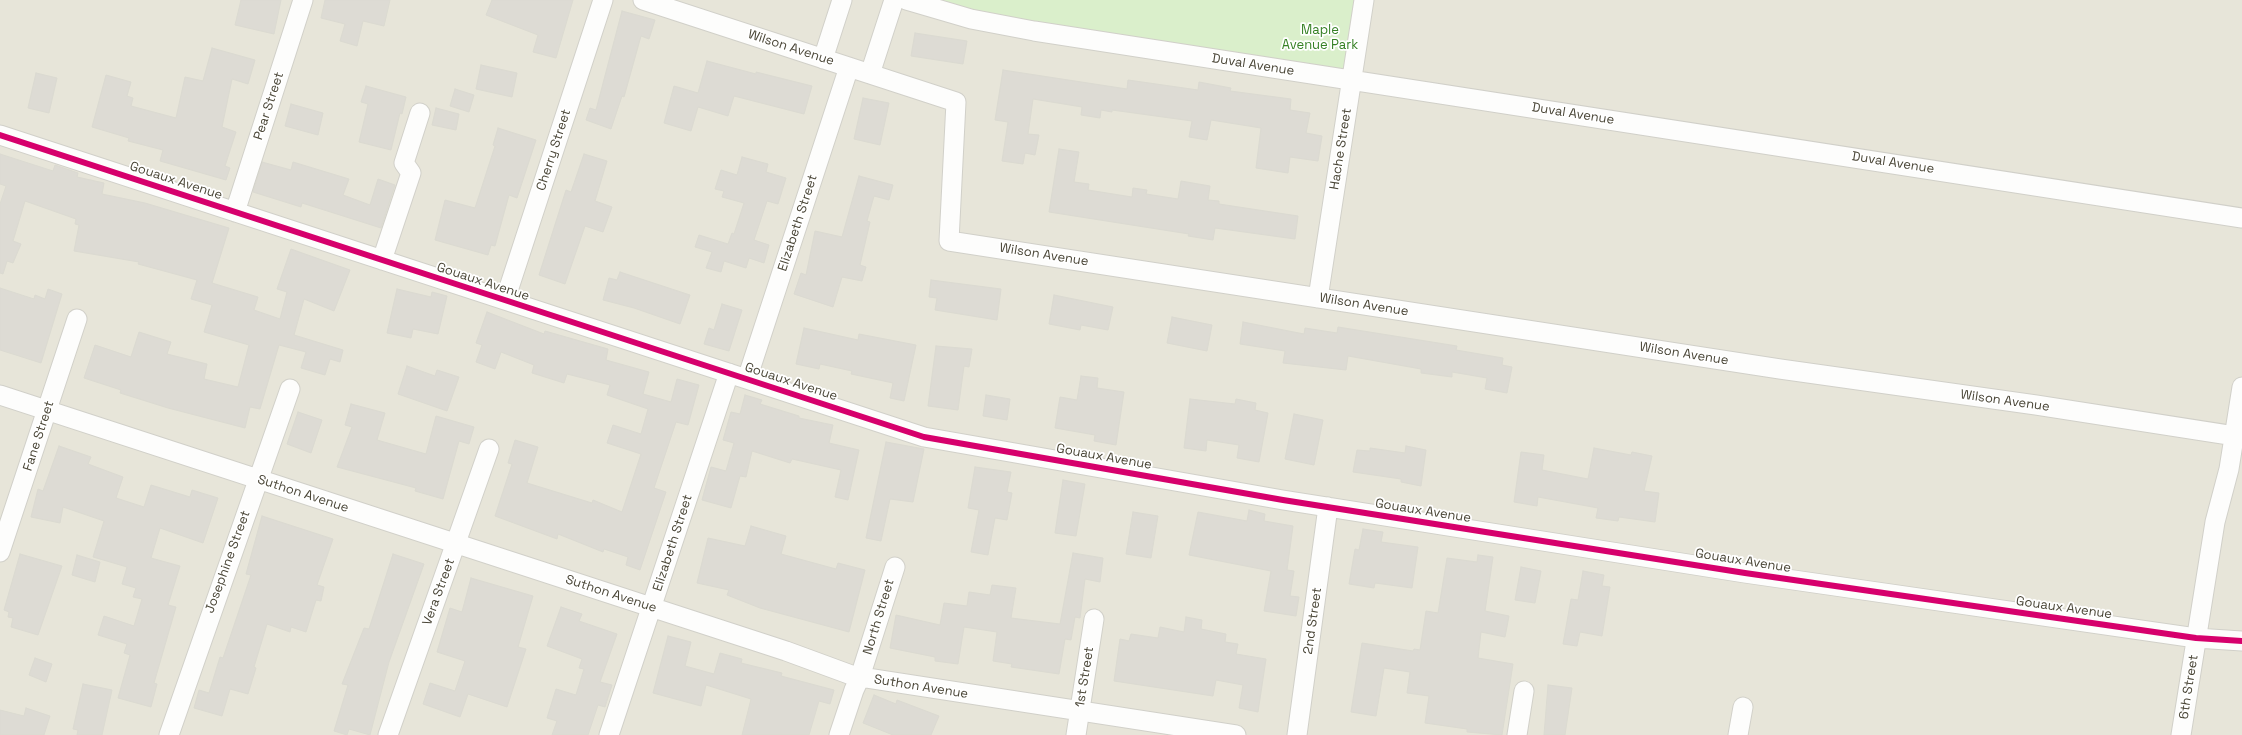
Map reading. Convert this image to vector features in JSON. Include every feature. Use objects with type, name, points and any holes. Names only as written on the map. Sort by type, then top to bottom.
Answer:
[{"type":"street","name":"Pear Street","points":[[235,212],[303,0]]},
{"type":"street","name":"Cherry Street","points":[[505,300],[603,0]]},
{"type":"street","name":"Wilson Avenue","points":[[643,0],[956,102],[949,241],[1780,369],[2238,436]]},
{"type":"street","points":[[823,59],[842,0]]},
{"type":"street","points":[[870,74],[894,0]]},
{"type":"street","name":"Duval Avenue","points":[[906,0],[971,19],[1034,32],[2242,218]]},
{"type":"street","name":"Hache Street","points":[[1318,298],[1364,0]]},
{"type":"street","name":"Elizabeth Street","points":[[747,379],[850,67]]},
{"type":"street","points":[[382,260],[411,173],[404,163],[420,113]]},
{"type":"street","name":"Gouaux Avenue","points":[[0,135],[924,437],[1328,507],[1745,573],[2196,638],[2242,641]]},
{"type":"street","name":"Fane Street","points":[[0,552],[77,319]]},
{"type":"street","name":"Elizabeth Street","points":[[609,735],[729,373]]},
{"type":"street","name":"6th Street","points":[[2182,735],[2215,522],[2238,436],[2242,387]]},
{"type":"street","name":"Josephine Street","points":[[168,735],[290,389]]},
{"type":"street","name":"Suthon Avenue","points":[[0,395],[652,607],[860,677],[1236,735]]},
{"type":"street","name":"Vera Street","points":[[388,735],[489,449]]},
{"type":"street","name":"2nd Street","points":[[1297,735],[1328,507]]},
{"type":"street","name":"North Street","points":[[839,735],[854,690],[860,677],[895,567]]},
{"type":"street","name":"1st Street","points":[[1076,735],[1094,619]]},
{"type":"street","points":[[1517,735],[1524,691]]},
{"type":"street","points":[[1738,735],[1743,707]]},
{"type":"shaded area","points":[[0,0],[2242,0],[2242,735],[0,735]]},
{"type":"green space","name":"Maple Avenue Park","points":[[906,0],[1364,0],[1351,80]]},
{"type":"building","points":[[241,0],[281,0],[274,34],[235,25]]},
{"type":"building","points":[[325,0],[390,0],[384,26],[363,21],[357,46],[340,41],[345,24],[321,18]]},
{"type":"building","points":[[492,0],[573,0],[556,58],[533,52],[538,35],[486,15]]},
{"type":"building","points":[[622,11],[655,20],[649,39],[641,36],[624,97],[622,96],[611,129],[586,120],[590,108],[596,110]]},
{"type":"building","points":[[915,33],[967,41],[963,64],[911,56]]},
{"type":"building","points":[[212,48],[255,60],[248,84],[232,79],[222,127],[236,132],[225,166],[230,168],[226,180],[160,161],[163,150],[128,141],[129,138],[92,127],[106,75],[131,82],[127,96],[133,98],[131,106],[176,118],[185,77],[203,81]]},
{"type":"building","points":[[707,61],[756,74],[756,72],[812,86],[804,114],[734,96],[728,116],[698,107],[691,131],[664,123],[674,86],[698,93]]},
{"type":"building","points":[[481,65],[517,73],[512,97],[476,89]]},
{"type":"building","points":[[1003,70],[1127,89],[1128,80],[1198,90],[1199,82],[1231,88],[1230,91],[1291,99],[1290,110],[1310,113],[1306,133],[1322,136],[1318,161],[1290,157],[1288,173],[1256,168],[1261,128],[1211,120],[1207,140],[1189,137],[1192,121],[1112,110],[1112,112],[1101,110],[1100,118],[1081,115],[1082,107],[1033,99],[1028,134],[1039,135],[1035,155],[1025,153],[1023,164],[1002,161],[1008,122],[995,120]]},
{"type":"building","points":[[36,73],[57,78],[49,113],[28,108]]},
{"type":"building","points":[[366,86],[406,97],[402,114],[400,113],[391,150],[359,142],[368,104],[361,102]]},
{"type":"building","points":[[455,89],[474,95],[469,112],[450,106]]},
{"type":"building","points":[[863,98],[889,103],[880,145],[854,139]]},
{"type":"building","points":[[291,104],[323,113],[318,135],[285,126]]},
{"type":"building","points":[[436,108],[459,114],[456,130],[432,125]]},
{"type":"building","points":[[498,128],[536,140],[517,198],[509,195],[495,246],[491,245],[488,255],[435,240],[445,200],[475,208],[495,146],[493,145]]},
{"type":"building","points":[[1059,149],[1079,152],[1074,182],[1089,184],[1088,190],[1132,197],[1133,188],[1147,190],[1146,194],[1178,199],[1181,181],[1210,186],[1208,200],[1219,201],[1219,204],[1298,216],[1295,239],[1215,228],[1213,240],[1188,236],[1189,234],[1049,212]]},
{"type":"building","points":[[0,154],[53,171],[55,165],[78,173],[77,177],[104,183],[102,194],[145,203],[229,228],[212,283],[258,297],[254,310],[280,319],[287,292],[277,289],[291,249],[350,270],[334,311],[304,299],[294,335],[343,350],[340,362],[330,359],[325,375],[301,368],[306,352],[279,345],[260,409],[250,407],[245,428],[168,408],[120,393],[121,390],[84,378],[95,345],[131,357],[139,332],[171,342],[167,354],[207,364],[204,379],[238,387],[249,345],[204,332],[212,305],[191,299],[197,280],[138,264],[139,262],[74,251],[79,225],[75,224],[76,219],[25,201],[13,241],[21,244],[13,263],[7,261],[3,274],[0,273],[0,204],[6,186],[0,184]]},
{"type":"building","points":[[584,154],[607,161],[595,201],[612,207],[603,232],[585,226],[565,284],[539,275],[566,190],[571,192]]},
{"type":"building","points":[[742,157],[768,164],[766,172],[786,178],[778,204],[767,201],[754,240],[769,245],[764,263],[749,258],[746,268],[724,261],[721,272],[706,268],[712,252],[695,247],[699,235],[728,244],[732,233],[734,234],[744,203],[722,197],[724,191],[715,189],[721,170],[737,175]]},
{"type":"building","points":[[262,162],[291,170],[293,162],[349,179],[343,195],[370,205],[378,179],[395,185],[381,228],[302,203],[301,207],[253,192]]},
{"type":"building","points":[[859,176],[893,185],[889,200],[874,196],[867,221],[870,222],[860,265],[866,267],[862,281],[842,277],[833,307],[794,294],[801,273],[806,275],[815,231],[842,237]]},
{"type":"building","points":[[620,272],[690,295],[680,324],[634,308],[603,300],[609,278],[617,280]]},
{"type":"building","points":[[931,280],[1001,289],[997,320],[935,310],[937,298],[929,297]]},
{"type":"building","points":[[0,288],[34,299],[35,295],[45,299],[48,289],[62,294],[41,363],[0,350]]},
{"type":"building","points":[[397,289],[431,297],[432,292],[447,296],[438,334],[413,329],[411,338],[387,333]]},
{"type":"building","points":[[1054,295],[1113,307],[1108,330],[1081,325],[1080,330],[1049,324]]},
{"type":"building","points":[[722,304],[742,310],[729,351],[704,344],[709,328],[714,330]]},
{"type":"building","points":[[487,312],[544,334],[545,331],[608,349],[606,360],[649,372],[643,394],[671,402],[677,379],[699,385],[688,425],[676,422],[654,488],[666,492],[640,570],[626,565],[628,557],[604,549],[603,552],[558,534],[557,539],[495,516],[512,464],[508,463],[515,440],[538,447],[527,483],[592,503],[593,500],[622,512],[641,454],[607,443],[613,425],[641,434],[648,409],[607,395],[610,385],[567,374],[564,383],[532,373],[534,365],[501,352],[495,369],[476,362],[482,345],[476,343]]},
{"type":"building","points":[[1172,317],[1212,325],[1207,351],[1167,343]]},
{"type":"building","points":[[1243,322],[1304,334],[1305,328],[1337,333],[1338,327],[1457,346],[1456,350],[1503,358],[1502,365],[1512,367],[1507,393],[1485,389],[1487,378],[1452,372],[1452,377],[1421,373],[1421,369],[1348,356],[1346,370],[1283,363],[1285,351],[1240,344]]},
{"type":"building","points":[[804,328],[858,340],[859,334],[916,345],[904,401],[890,398],[893,383],[851,374],[852,371],[820,364],[819,369],[796,364]]},
{"type":"building","points":[[936,346],[972,349],[969,367],[964,366],[958,410],[928,406]]},
{"type":"building","points":[[407,366],[435,376],[437,370],[459,377],[447,411],[398,394]]},
{"type":"building","points":[[1081,376],[1098,378],[1097,388],[1124,392],[1116,445],[1094,441],[1095,435],[1055,428],[1060,397],[1077,400]]},
{"type":"building","points":[[745,395],[762,400],[760,404],[799,416],[799,418],[833,425],[829,443],[859,450],[848,500],[835,497],[841,470],[792,459],[790,463],[752,451],[746,477],[740,476],[731,508],[702,500],[711,467],[726,471],[734,443],[723,440],[731,412],[740,414]]},
{"type":"building","points":[[986,395],[1010,399],[1007,420],[983,416]]},
{"type":"building","points":[[1190,399],[1235,404],[1236,399],[1256,403],[1255,410],[1268,413],[1259,462],[1237,458],[1239,445],[1207,440],[1206,451],[1184,448]]},
{"type":"building","points":[[351,404],[385,413],[377,440],[426,454],[436,416],[474,427],[469,444],[459,441],[443,499],[415,491],[416,488],[337,467],[352,427],[345,425]]},
{"type":"building","points":[[298,412],[322,420],[311,453],[287,444]]},
{"type":"building","points":[[1294,414],[1323,420],[1314,465],[1285,459]]},
{"type":"building","points":[[886,442],[924,449],[913,502],[890,499],[881,541],[866,538]]},
{"type":"building","points":[[59,446],[91,457],[88,464],[123,477],[116,498],[144,507],[151,485],[190,497],[192,490],[218,498],[203,543],[160,528],[151,558],[180,566],[168,605],[176,607],[154,683],[157,684],[151,707],[118,698],[130,655],[124,653],[127,644],[98,635],[104,616],[134,626],[142,599],[133,597],[136,588],[122,584],[127,567],[93,557],[104,521],[63,507],[60,523],[31,517],[38,489],[43,491]]},
{"type":"building","points":[[1406,446],[1426,450],[1421,486],[1401,482],[1401,479],[1353,472],[1357,450],[1370,451],[1370,448],[1405,453]]},
{"type":"building","points":[[1594,448],[1631,455],[1632,452],[1652,456],[1644,491],[1659,493],[1655,522],[1619,517],[1618,521],[1596,518],[1598,508],[1538,497],[1537,506],[1514,502],[1521,452],[1544,455],[1542,470],[1588,479]]},
{"type":"building","points":[[975,467],[1011,472],[1007,492],[1012,493],[1007,520],[995,518],[988,555],[971,552],[979,510],[968,508]]},
{"type":"building","points":[[1063,480],[1085,484],[1076,536],[1055,533]]},
{"type":"building","points":[[1249,510],[1265,514],[1264,521],[1293,526],[1287,570],[1294,571],[1290,596],[1299,597],[1296,616],[1264,611],[1271,571],[1189,555],[1198,512],[1247,521]]},
{"type":"building","points":[[1133,512],[1158,516],[1151,558],[1126,554]]},
{"type":"building","points":[[262,516],[333,539],[317,585],[324,587],[321,601],[316,600],[306,632],[291,627],[290,632],[267,624],[254,667],[256,668],[248,694],[230,689],[222,716],[194,708],[199,690],[209,693],[220,657],[223,658],[251,575],[246,574]]},
{"type":"building","points":[[751,526],[786,536],[781,554],[836,569],[838,563],[865,570],[849,632],[760,608],[727,595],[729,590],[697,583],[708,538],[745,546]]},
{"type":"building","points":[[1363,529],[1383,532],[1381,542],[1418,547],[1412,588],[1375,583],[1374,588],[1349,584],[1355,549],[1359,550]]},
{"type":"building","points":[[1073,553],[1103,558],[1100,582],[1085,579],[1080,618],[1075,617],[1071,640],[1065,639],[1059,674],[1011,667],[1012,664],[993,661],[997,632],[964,627],[958,664],[935,661],[935,657],[890,648],[896,615],[940,625],[944,603],[967,606],[969,592],[990,595],[992,585],[1016,588],[1011,618],[1060,624]]},
{"type":"building","points":[[20,554],[62,566],[38,635],[11,627],[13,618],[8,617],[9,612],[4,610]]},
{"type":"building","points":[[393,554],[424,564],[389,662],[370,735],[349,729],[347,735],[334,731],[348,685],[342,684],[364,628],[369,629]]},
{"type":"building","points":[[77,555],[100,562],[95,582],[72,575]]},
{"type":"building","points":[[1478,555],[1493,557],[1485,611],[1509,616],[1505,637],[1481,632],[1478,658],[1513,664],[1502,735],[1467,732],[1467,729],[1425,723],[1429,696],[1407,693],[1410,672],[1384,668],[1376,716],[1351,712],[1362,643],[1413,651],[1414,649],[1420,650],[1426,611],[1438,613],[1447,558],[1477,562]]},
{"type":"building","points":[[1521,567],[1541,571],[1535,603],[1515,600]]},
{"type":"building","points":[[1583,571],[1604,575],[1602,586],[1610,587],[1602,636],[1580,632],[1577,646],[1563,644],[1571,599],[1578,600]]},
{"type":"building","points":[[471,578],[533,596],[518,647],[526,649],[507,707],[468,694],[460,717],[423,704],[430,683],[455,691],[465,661],[437,652],[450,608],[462,612]]},
{"type":"building","points":[[561,607],[582,614],[579,621],[617,634],[600,682],[612,685],[605,707],[598,705],[588,735],[552,735],[557,721],[547,718],[556,689],[576,695],[584,669],[579,668],[582,659],[547,646]]},
{"type":"building","points":[[1186,617],[1202,620],[1201,629],[1226,634],[1225,642],[1238,644],[1236,654],[1266,659],[1258,712],[1239,708],[1243,685],[1216,680],[1213,696],[1114,681],[1120,639],[1129,641],[1131,634],[1158,638],[1160,627],[1184,632]]},
{"type":"building","points":[[668,636],[691,642],[685,666],[714,674],[720,653],[742,659],[741,663],[782,673],[781,676],[834,690],[830,704],[819,701],[809,735],[742,735],[751,699],[706,685],[701,706],[653,693]]},
{"type":"building","points":[[35,658],[52,664],[46,682],[29,675]]},
{"type":"building","points":[[83,684],[112,690],[102,735],[77,735],[78,730],[73,729]]},
{"type":"building","points":[[1548,685],[1572,688],[1565,735],[1544,735]]},
{"type":"building","points":[[874,695],[896,704],[897,700],[939,716],[931,735],[893,735],[863,723]]},
{"type":"building","points":[[26,708],[50,716],[44,735],[0,735],[0,710],[24,716]]},
{"type":"cycle path","points":[[0,135],[924,437],[1283,500],[1745,573],[2196,638],[2242,641]]}]
